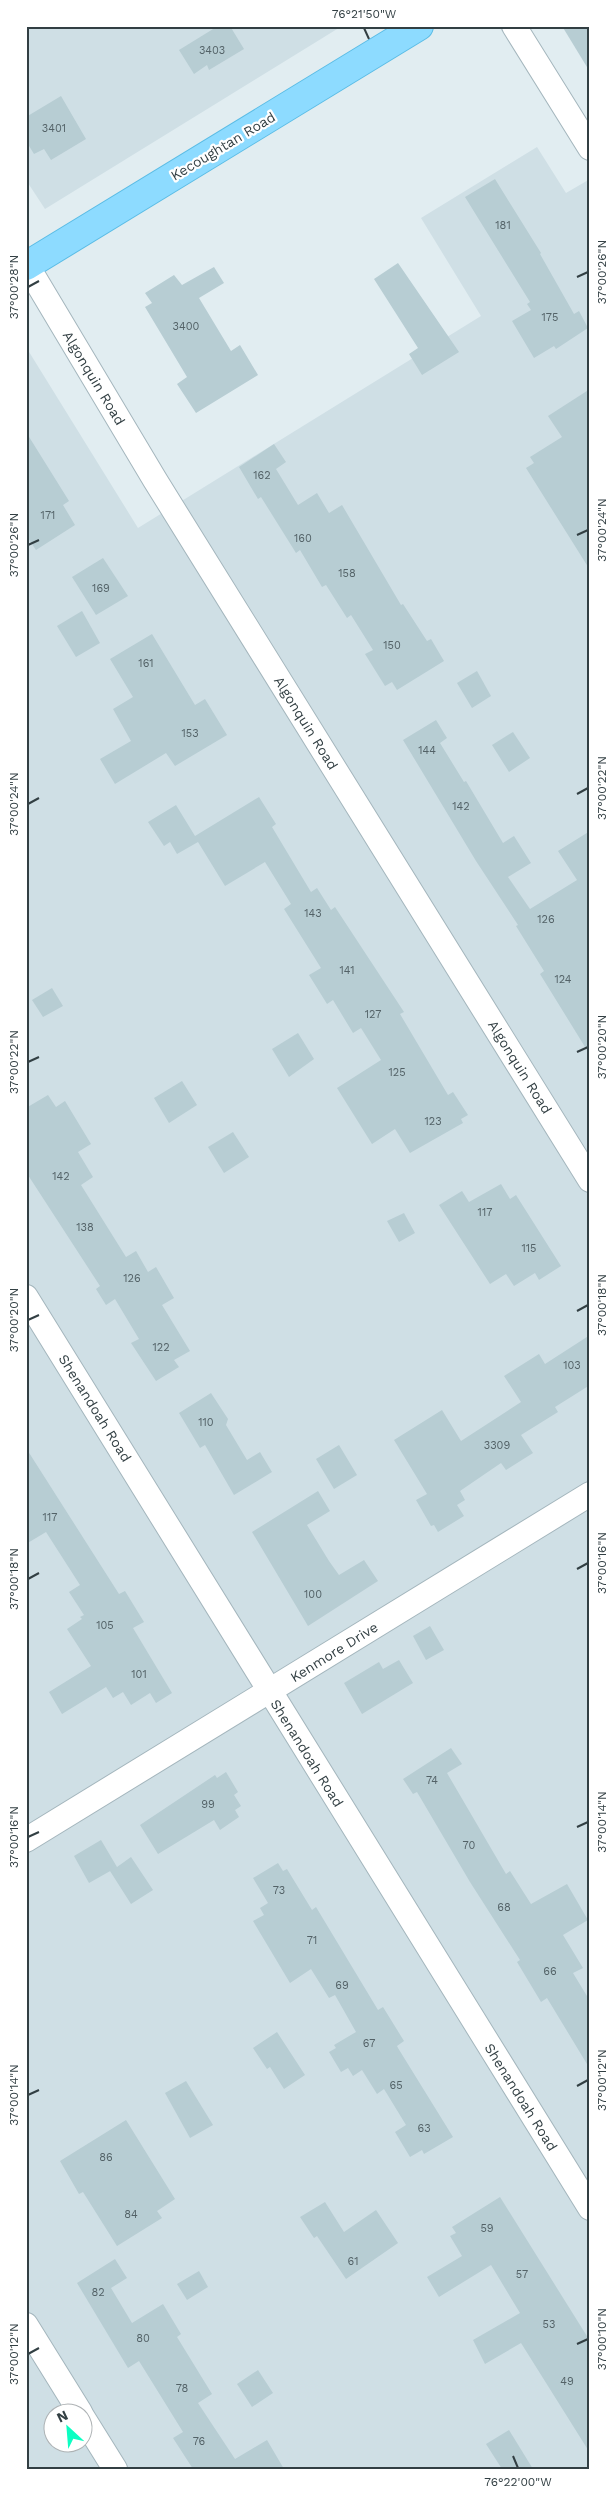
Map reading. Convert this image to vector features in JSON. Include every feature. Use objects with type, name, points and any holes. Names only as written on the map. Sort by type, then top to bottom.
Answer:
[{"type":"main road","name":"Kecoughtan Road","points":[[26,265],[419,26]]},
{"type":"street","points":[[514,26],[590,148]]},
{"type":"street","name":"Algonquin Road","points":[[26,265],[155,480],[590,1180]]},
{"type":"street","name":"Shenandoah Road","points":[[26,1297],[590,2208]]},
{"type":"street","name":"Kenmore Drive","points":[[26,1840],[590,1494]]},
{"type":"street","points":[[26,2326],[74,2402]]},
{"type":"street","points":[[92,2432],[115,2469]]},
{"type":"shaded area","points":[[26,26],[342,26],[45,209],[26,180]]},
{"type":"shaded area","points":[[537,147],[566,193],[590,179],[590,2469],[26,2469],[26,347],[138,528],[481,316],[421,218]]},
{"type":"building","points":[[218,26],[230,26],[244,49],[209,70],[207,65],[194,74],[179,50]]},
{"type":"building","points":[[562,26],[590,26],[590,72]]},
{"type":"building","points":[[61,96],[86,139],[51,160],[44,149],[34,154],[26,141],[26,117]]},
{"type":"building","points":[[495,179],[541,253],[574,314],[579,311],[588,328],[556,349],[554,346],[534,358],[512,321],[531,310],[527,304],[530,302],[465,197]]},
{"type":"building","points":[[398,263],[459,352],[422,375],[409,354],[418,348],[374,279]]},
{"type":"building","points":[[214,267],[224,283],[199,298],[231,351],[240,345],[258,375],[196,413],[177,384],[187,377],[145,307],[152,303],[145,293],[174,275],[182,285]]},
{"type":"building","points":[[590,389],[590,570],[526,468],[534,463],[530,457],[562,437],[548,416]]},
{"type":"building","points":[[26,432],[69,501],[63,505],[75,525],[36,550],[26,535]]},
{"type":"building","points":[[274,444],[286,462],[276,469],[298,505],[317,493],[329,513],[342,505],[401,605],[403,604],[427,641],[431,639],[444,661],[397,690],[392,682],[385,686],[365,654],[373,650],[351,615],[347,618],[326,585],[322,587],[300,550],[296,553],[261,497],[258,499],[239,467]]},
{"type":"building","points":[[103,558],[128,596],[96,615],[72,577]]},
{"type":"building","points":[[82,611],[100,643],[76,657],[57,626]]},
{"type":"building","points":[[152,634],[195,705],[205,699],[227,735],[175,766],[166,753],[115,784],[100,759],[131,741],[113,709],[133,697],[110,659]]},
{"type":"building","points":[[477,671],[491,696],[472,708],[457,683]]},
{"type":"building","points":[[436,720],[447,738],[440,743],[464,782],[466,781],[503,843],[514,836],[531,863],[508,877],[530,909],[577,880],[558,851],[590,831],[590,1055],[540,974],[544,971],[516,926],[518,925],[476,861],[403,740]]},
{"type":"building","points":[[513,732],[530,758],[509,772],[492,745]]},
{"type":"building","points":[[259,797],[276,824],[272,827],[311,892],[317,888],[331,910],[335,907],[404,1012],[400,1014],[448,1095],[453,1092],[468,1115],[461,1119],[463,1123],[410,1153],[395,1129],[372,1144],[337,1088],[381,1060],[361,1028],[353,1033],[333,1000],[327,1004],[309,975],[321,968],[284,909],[291,904],[265,862],[225,886],[198,842],[177,854],[170,842],[164,846],[148,822],[176,805],[195,836]]},
{"type":"building","points":[[52,988],[63,1006],[43,1017],[32,1000]]},
{"type":"building","points":[[298,1033],[314,1059],[289,1077],[272,1049]]},
{"type":"building","points":[[182,1081],[197,1105],[169,1123],[154,1098]]},
{"type":"building","points":[[48,1095],[56,1107],[65,1101],[91,1144],[78,1152],[93,1177],[81,1185],[126,1257],[136,1251],[148,1272],[156,1267],[174,1298],[162,1305],[190,1351],[174,1360],[179,1367],[156,1381],[131,1343],[139,1339],[115,1299],[106,1305],[96,1289],[100,1286],[26,1172],[26,1108]]},
{"type":"building","points":[[233,1132],[249,1157],[224,1173],[208,1147]]},
{"type":"building","points":[[501,1184],[510,1199],[516,1195],[561,1266],[539,1280],[535,1273],[514,1286],[506,1274],[490,1284],[439,1205],[462,1191],[469,1202]]},
{"type":"building","points":[[404,1213],[415,1233],[399,1242],[387,1221]]},
{"type":"building","points":[[590,1335],[590,1385],[555,1407],[558,1412],[521,1435],[533,1453],[506,1470],[501,1463],[460,1491],[465,1500],[457,1505],[464,1516],[438,1532],[434,1525],[431,1526],[416,1500],[427,1494],[394,1440],[442,1410],[461,1441],[521,1402],[504,1376],[539,1354],[545,1364]]},
{"type":"building","points":[[211,1393],[228,1419],[226,1425],[247,1460],[260,1452],[272,1472],[234,1495],[205,1445],[200,1448],[179,1413]]},
{"type":"building","points":[[339,1445],[357,1475],[334,1489],[316,1459]]},
{"type":"building","points":[[26,1448],[119,1594],[125,1591],[144,1622],[133,1628],[172,1693],[156,1703],[150,1693],[131,1705],[123,1692],[113,1698],[106,1687],[62,1714],[49,1692],[91,1666],[67,1629],[82,1619],[80,1617],[84,1615],[69,1592],[80,1585],[46,1532],[26,1544]]},
{"type":"building","points":[[318,1491],[330,1511],[307,1525],[329,1561],[339,1575],[364,1560],[378,1581],[308,1626],[252,1532]]},
{"type":"building","points":[[430,1626],[444,1650],[426,1660],[413,1636]]},
{"type":"building","points":[[399,1660],[413,1683],[362,1714],[344,1683],[379,1662],[383,1669]]},
{"type":"building","points":[[451,1748],[462,1764],[447,1773],[506,1874],[510,1871],[531,1904],[567,1884],[588,1920],[563,1935],[583,1968],[573,1973],[590,2001],[590,2069],[547,1998],[541,2002],[517,1962],[520,1960],[470,1882],[417,1792],[413,1794],[403,1779]]},
{"type":"building","points":[[226,1772],[238,1792],[234,1795],[241,1806],[235,1810],[239,1817],[220,1830],[214,1820],[158,1854],[140,1825],[215,1775],[217,1778]]},
{"type":"building","points":[[101,1840],[117,1867],[131,1857],[153,1890],[131,1904],[110,1871],[89,1883],[74,1856]]},
{"type":"building","points":[[278,1863],[283,1871],[287,1869],[312,1910],[316,1907],[378,2010],[383,2007],[404,2041],[397,2046],[398,2048],[453,2137],[424,2154],[422,2150],[410,2157],[395,2132],[406,2125],[384,2089],[377,2094],[362,2070],[353,2076],[348,2068],[341,2072],[329,2052],[336,2048],[334,2045],[356,2032],[335,1995],[329,1998],[311,1969],[290,1983],[253,1921],[264,1915],[260,1908],[268,1903],[253,1878]]},
{"type":"building","points":[[277,2032],[305,2075],[284,2089],[270,2067],[267,2069],[253,2048]]},
{"type":"building","points":[[186,2081],[213,2125],[190,2138],[165,2093]]},
{"type":"building","points":[[126,2120],[175,2199],[157,2211],[162,2218],[117,2246],[83,2192],[79,2194],[60,2161]]},
{"type":"building","points":[[500,2197],[590,2341],[590,2453],[521,2343],[485,2364],[473,2340],[520,2313],[491,2265],[439,2297],[427,2277],[462,2256],[450,2236],[456,2233],[452,2227]]},
{"type":"building","points":[[325,2202],[344,2232],[376,2210],[398,2243],[346,2279],[317,2236],[314,2238],[300,2217]]},
{"type":"building","points":[[115,2259],[127,2278],[111,2288],[132,2323],[163,2304],[181,2334],[177,2337],[212,2394],[198,2403],[235,2459],[267,2440],[284,2469],[193,2469],[173,2438],[183,2432],[139,2361],[128,2368],[77,2283]]},
{"type":"building","points":[[199,2271],[208,2287],[187,2300],[177,2284]]},
{"type":"building","points":[[258,2370],[273,2393],[252,2407],[237,2384]]},
{"type":"building","points":[[509,2430],[533,2469],[502,2469],[486,2444]]}]
